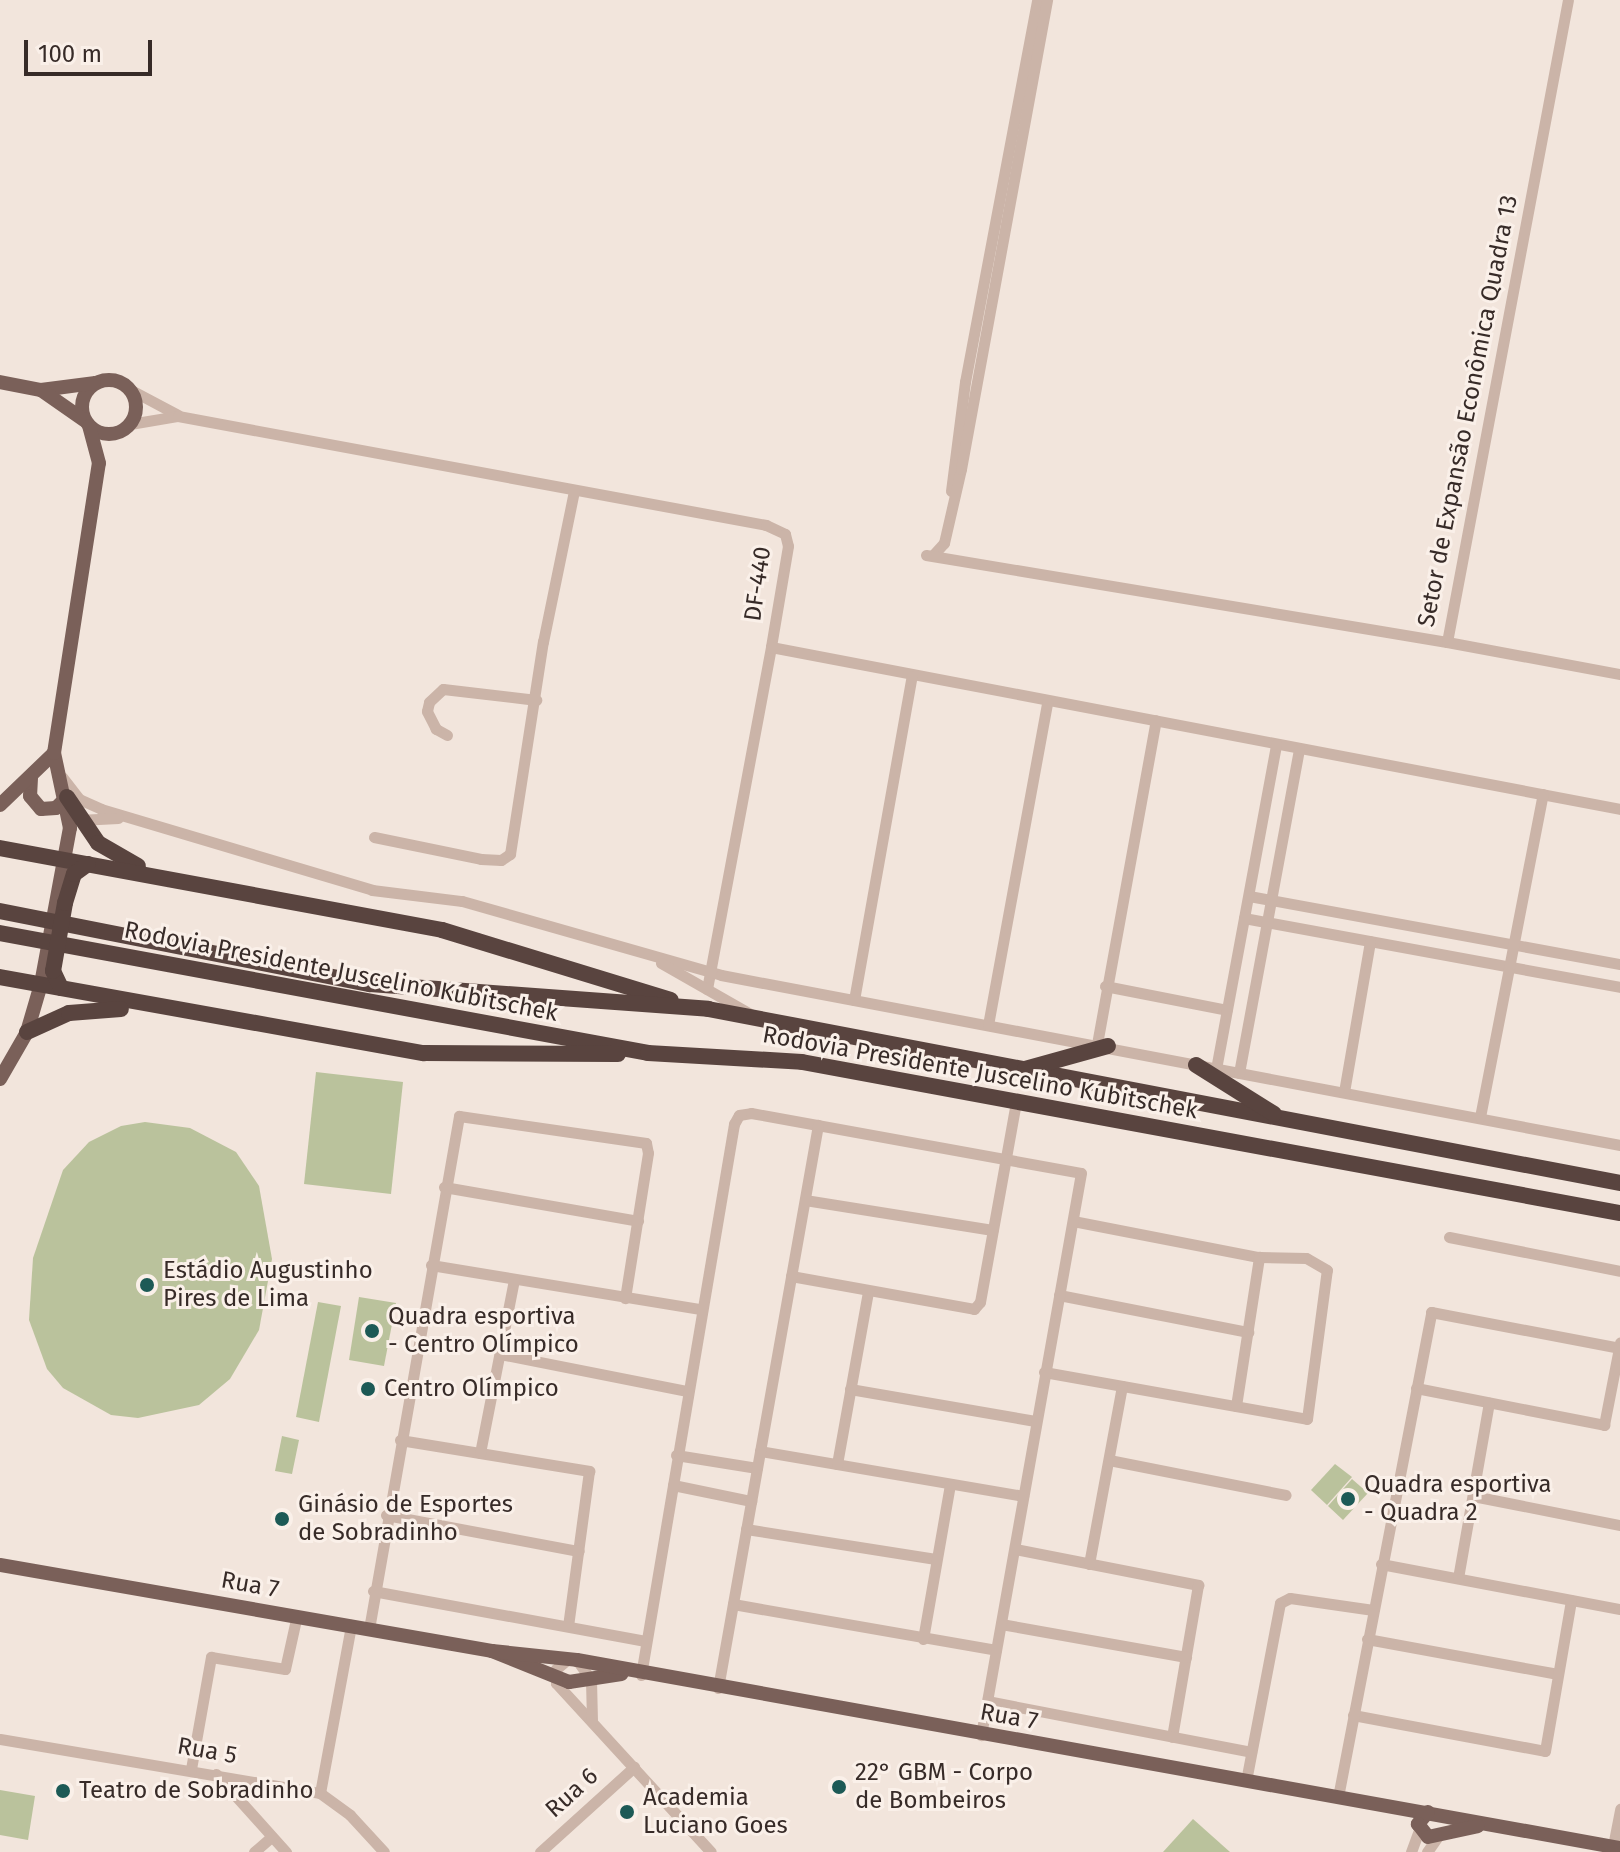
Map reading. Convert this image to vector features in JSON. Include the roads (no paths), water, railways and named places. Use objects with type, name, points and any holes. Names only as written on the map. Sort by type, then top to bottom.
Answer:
[{"type":"highway","points":[[67,797],[75,820],[110,852],[170,879]]},
{"type":"highway","points":[[0,848],[442,930],[708,1009]]},
{"type":"highway","points":[[61,988],[53,971],[65,903],[72,878],[88,864]]},
{"type":"highway","name":"Rodovia Presidente Juscelino Kubitschek","points":[[0,911],[370,984],[708,1009],[1620,1183]]},
{"type":"highway","name":"Rodovia Presidente Juscelino Kubitschek","points":[[0,933],[648,1053],[802,1062],[1620,1213]]},
{"type":"highway","points":[[0,977],[197,1014],[467,1057],[648,1053]]},
{"type":"highway","points":[[27,1032],[97,1007],[197,1014]]},
{"type":"highway","points":[[1020,1070],[1103,1045]]},
{"type":"highway","points":[[1196,1065],[1282,1119]]},
{"type":"main road","name":"DF-440","points":[[0,382],[41,390],[114,380],[131,390]]},
{"type":"main road","points":[[31,778],[30,796],[41,809],[56,808],[67,797],[54,753],[99,463],[82,399],[94,383]]},
{"type":"main road","name":"DF-440","points":[[41,390],[102,434],[124,428]]},
{"type":"main road","points":[[99,463],[136,410],[131,390]]},
{"type":"main road","points":[[0,805],[54,753]]},
{"type":"main road","points":[[0,1079],[27,1032],[41,984],[63,860],[75,820]]},
{"type":"main road","name":"Rua 7","points":[[0,1565],[492,1651],[572,1660],[635,1674],[1433,1812],[1617,1847]]},
{"type":"main road","name":"Rua 7","points":[[492,1651],[553,1677],[591,1680],[635,1674]]},
{"type":"main road","name":"Rua 7","points":[[1382,1805],[1419,1827],[1428,1837],[1488,1824]]},
{"type":"main road","points":[[1419,1827],[1433,1812],[1444,1819],[1440,1834]]},
{"type":"street","points":[[952,503],[951,466],[1037,0]]},
{"type":"street","points":[[952,503],[1047,0]]},
{"type":"street","name":"Setor de Expansão Econômica Quadra 13","points":[[952,503],[944,543],[930,554],[1447,642],[1568,0]]},
{"type":"street","name":"DF-440","points":[[131,390],[178,416],[780,530],[788,546],[707,989]]},
{"type":"street","name":"DF-440","points":[[124,428],[178,416]]},
{"type":"street","points":[[374,837],[481,859],[506,858],[574,491]]},
{"type":"street","points":[[1447,642],[1620,674]]},
{"type":"street","points":[[771,647],[1620,809]]},
{"type":"street","points":[[854,1000],[912,676]]},
{"type":"street","points":[[447,735],[436,729],[427,711],[429,702],[443,689],[536,700]]},
{"type":"street","points":[[988,1025],[1047,702]]},
{"type":"street","points":[[1103,1045],[1105,986],[1156,720]]},
{"type":"street","points":[[1216,1069],[1276,745]]},
{"type":"street","points":[[1239,1073],[1299,749]]},
{"type":"street","points":[[62,777],[79,799],[130,818],[372,890],[462,901],[710,972],[1620,1145]]},
{"type":"street","points":[[1480,1117],[1543,794]]},
{"type":"street","points":[[75,820],[130,818]]},
{"type":"street","points":[[1249,896],[1620,964]]},
{"type":"street","points":[[1244,918],[1620,987]]},
{"type":"street","points":[[1344,1092],[1370,941]]},
{"type":"street","points":[[646,955],[762,1021]]},
{"type":"street","points":[[1105,986],[1227,1010]]},
{"type":"street","points":[[791,1276],[974,1309],[993,1230],[1016,1102]]},
{"type":"street","points":[[635,1674],[645,1641],[700,1309],[739,1115],[818,1125],[1081,1173],[981,1735]]},
{"type":"street","points":[[369,1629],[386,1515],[459,1116],[646,1143],[638,1221],[625,1298]]},
{"type":"street","points":[[718,1688],[818,1125]]},
{"type":"street","points":[[444,1187],[638,1221]]},
{"type":"street","points":[[805,1200],[993,1230]]},
{"type":"street","points":[[1044,1372],[1307,1419],[1327,1270],[1306,1258],[1259,1257],[1073,1221]]},
{"type":"street","points":[[1449,1237],[1620,1271]]},
{"type":"street","points":[[1236,1406],[1259,1257]]},
{"type":"street","points":[[431,1265],[700,1309]]},
{"type":"street","points":[[480,1453],[514,1279]]},
{"type":"street","points":[[837,1464],[868,1291]]},
{"type":"street","points":[[1059,1295],[1248,1332]]},
{"type":"street","points":[[1338,1797],[1381,1564],[1431,1312],[1620,1346],[1604,1425],[1416,1388]]},
{"type":"street","points":[[500,1354],[687,1391]]},
{"type":"street","points":[[1089,1564],[1122,1386]]},
{"type":"street","points":[[850,1389],[1035,1421]]},
{"type":"street","points":[[1458,1578],[1489,1403]]},
{"type":"street","points":[[400,1440],[589,1471],[568,1626]]},
{"type":"street","points":[[760,1451],[1023,1496]]},
{"type":"street","points":[[676,1455],[757,1468]]},
{"type":"street","points":[[1109,1460],[1286,1495]]},
{"type":"street","points":[[673,1485],[751,1501]]},
{"type":"street","points":[[923,1639],[950,1485]]},
{"type":"street","points":[[1473,1496],[1620,1525]]},
{"type":"street","points":[[386,1515],[579,1551]]},
{"type":"street","points":[[746,1529],[936,1559]]},
{"type":"street","points":[[1015,1549],[1198,1585],[1172,1737]]},
{"type":"street","points":[[1381,1564],[1620,1609]]},
{"type":"street","points":[[373,1591],[645,1641]]},
{"type":"street","points":[[1246,1781],[1276,1610],[1290,1598],[1373,1610]]},
{"type":"street","points":[[1353,1715],[1545,1751],[1571,1600]]},
{"type":"street","points":[[733,1604],[996,1650]]},
{"type":"street","points":[[191,1769],[211,1657],[285,1669],[297,1615]]},
{"type":"street","points":[[1001,1624],[1186,1657]]},
{"type":"street","points":[[320,1793],[351,1625]]},
{"type":"street","points":[[1367,1639],[1558,1674]]},
{"type":"street","points":[[553,1677],[572,1660],[591,1680],[592,1721]]},
{"type":"street","name":"Rua 6","points":[[553,1677],[711,1852]]},
{"type":"street","points":[[987,1701],[1251,1752]]},
{"type":"street","name":"Rua 5","points":[[0,1739],[320,1793],[350,1815],[384,1852]]},
{"type":"street","name":"Rua 6","points":[[540,1852],[634,1767]]},
{"type":"street","points":[[215,1774],[286,1852]]},
{"type":"street","points":[[1617,1847],[1620,1809]]},
{"type":"street","points":[[1411,1852],[1419,1827]]},
{"type":"street","points":[[1427,1852],[1440,1834]]},
{"type":"street","points":[[254,1852],[271,1837]]},
{"type":"place","name":"Estádio Augustinho Pires de Lima","points":[[147,1285]]},
{"type":"place","name":"Quadra esportiva - Centro Olímpico","points":[[372,1331]]},
{"type":"place","name":"Centro Olímpico","points":[[368,1389]]},
{"type":"place","name":"Quadra esportiva - Quadra 2","points":[[1348,1499]]},
{"type":"place","name":"Ginásio de Esportes de Sobradinho","points":[[282,1519]]},
{"type":"place","name":"22° GBM - Corpo de Bombeiros","points":[[839,1787]]},
{"type":"place","name":"Teatro de Sobradinho","points":[[63,1791]]},
{"type":"place","name":"Academia Luciano Goes","points":[[627,1812]]}]
